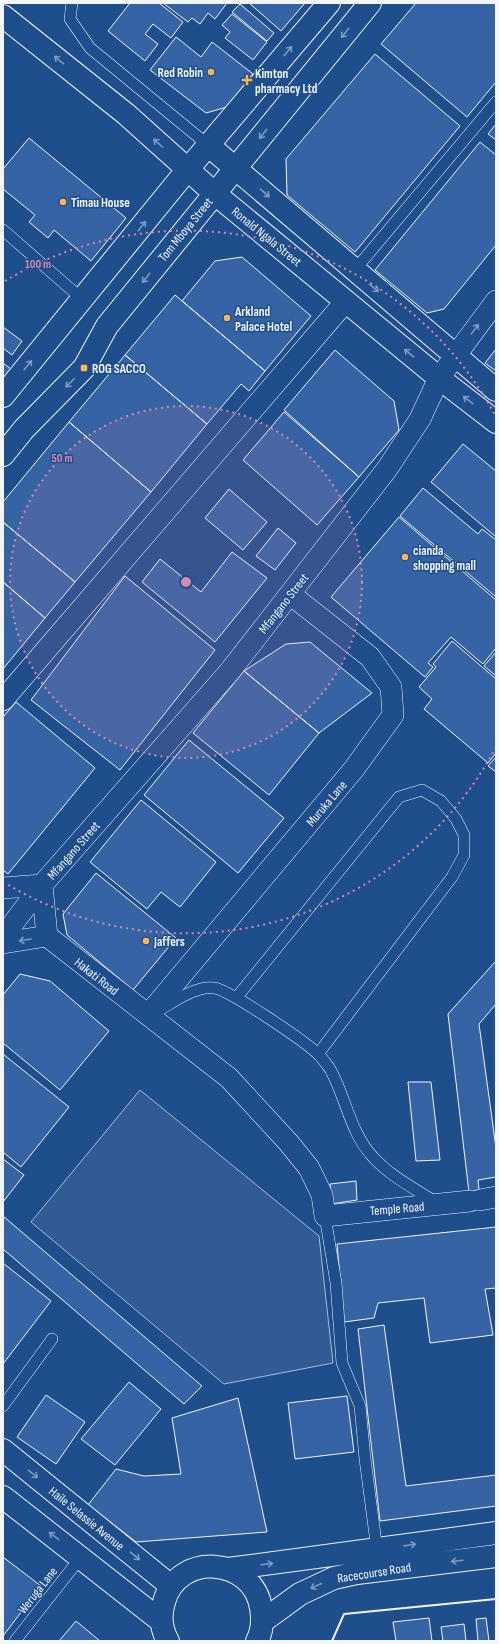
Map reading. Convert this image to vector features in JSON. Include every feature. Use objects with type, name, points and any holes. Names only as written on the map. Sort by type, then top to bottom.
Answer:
[{"type":"main road","points":[[3,396],[188,169],[329,3]]},
{"type":"main road","name":"Tom Mboya Street","points":[[3,455],[24,428],[84,368],[107,326],[214,193],[236,168],[366,4]]},
{"type":"main road","name":"Ronald Ngala Street","points":[[3,16],[126,114],[214,193],[439,378],[496,422]]},
{"type":"main road","points":[[208,145],[354,271],[496,390]]},
{"type":"main road","name":"Haile Selassie Avenue","points":[[3,1450],[172,1586]]},
{"type":"main road","points":[[3,1497],[81,1557],[133,1601],[164,1631]]},
{"type":"main road","points":[[164,1631],[164,1603],[172,1586],[183,1575],[197,1568],[213,1566],[228,1569],[496,1533]]},
{"type":"main road","name":"Racecourse Road","points":[[264,1621],[300,1594],[334,1578],[357,1573],[496,1556]]},
{"type":"main road","points":[[228,1569],[247,1580],[260,1599],[264,1621],[257,1641]]},
{"type":"street","points":[[3,700],[346,301]]},
{"type":"street","name":"Mfangano Street","points":[[3,937],[42,886],[230,671],[387,469],[420,419],[439,378],[496,301]]},
{"type":"street","name":"Muruka Lane","points":[[148,1015],[354,769],[393,715],[391,688],[370,657],[290,594]]},
{"type":"street","points":[[3,888],[42,886],[47,936],[3,944]]},
{"type":"street","name":"Hakati Road","points":[[47,936],[229,1078],[288,1142],[309,1168],[322,1195],[325,1216]]},
{"type":"street","name":"Temple Road","points":[[325,1216],[482,1200]]},
{"type":"lane","points":[[72,3],[70,19],[90,48],[208,145]]},
{"type":"lane","points":[[354,271],[496,102]]},
{"type":"lane","points":[[3,230],[82,299]]},
{"type":"lane","points":[[236,998],[399,797],[422,790],[441,801],[456,819],[464,835],[464,856],[452,877],[318,1054]]},
{"type":"lane","points":[[148,1015],[200,988],[215,988],[236,998],[318,1054],[330,1068],[359,1137],[372,1156],[387,1170],[439,1204]]},
{"type":"lane","points":[[325,1216],[336,1283],[342,1364],[360,1406],[365,1459],[377,1550]]},
{"type":"lane","points":[[3,1406],[52,1339]]},
{"type":"lane","name":"Weruga Lane","points":[[15,1641],[81,1557]]},
{"type":"shaded area","points":[[140,1090],[319,1236],[333,1363],[224,1384],[31,1222]]},
{"type":"building","points":[[130,3],[159,3],[183,22],[171,38],[153,24],[145,34],[158,44],[145,61],[108,31]]},
{"type":"building","points":[[163,3],[227,3],[215,19],[208,13],[200,24],[192,18],[188,22]]},
{"type":"building","points":[[249,3],[305,3],[281,31]]},
{"type":"building","points":[[416,3],[496,3],[496,82],[467,117],[381,44]]},
{"type":"building","points":[[240,4],[274,33],[267,41],[232,12]]},
{"type":"building","points":[[232,14],[267,42],[253,60],[225,38],[230,32],[222,25]]},
{"type":"building","points":[[176,37],[201,57],[212,42],[253,74],[227,107],[206,113],[150,70]]},
{"type":"building","points":[[375,54],[460,126],[355,252],[287,195],[286,159]]},
{"type":"building","points":[[496,124],[496,140],[488,134]]},
{"type":"building","name":"Timau House","points":[[29,138],[126,218],[91,261],[54,230],[48,238],[29,222],[35,215],[3,189],[3,169]]},
{"type":"building","points":[[480,142],[496,155],[496,245],[444,309],[427,313],[375,270]]},
{"type":"building","points":[[242,257],[311,316],[265,371],[182,301],[215,261]]},
{"type":"building","points":[[175,295],[265,371],[249,391],[241,384],[207,424],[125,355]]},
{"type":"building","points":[[3,327],[22,341],[12,355],[3,348]]},
{"type":"building","points":[[496,349],[496,371],[485,363]]},
{"type":"building","points":[[335,350],[394,401],[399,430],[359,477],[284,410]]},
{"type":"building","points":[[125,355],[207,424],[151,492],[69,422]]},
{"type":"building","points":[[3,363],[15,372],[3,387]]},
{"type":"building","points":[[284,412],[359,477],[317,525],[243,460]]},
{"type":"building","points":[[69,422],[151,492],[75,582],[3,522],[3,502]]},
{"type":"building","points":[[463,444],[496,471],[496,537],[431,482]]},
{"type":"building","points":[[423,488],[478,534],[482,529],[496,540],[496,597],[400,516]]},
{"type":"building","points":[[229,489],[267,522],[243,550],[205,518]]},
{"type":"building","name":"cianda shopping mall","points":[[399,517],[496,600],[496,648],[483,664],[451,637],[428,663],[433,667],[425,677],[331,597]]},
{"type":"building","points":[[3,522],[75,582],[45,618],[3,582]]},
{"type":"building","points":[[278,528],[296,543],[275,570],[256,556]]},
{"type":"building","points":[[232,552],[267,578],[215,642],[142,582],[160,559],[201,592]]},
{"type":"building","points":[[125,576],[215,650],[120,770],[31,700]]},
{"type":"building","points":[[3,582],[45,618],[3,669]]},
{"type":"building","points":[[452,641],[496,679],[496,753],[488,763],[424,709],[432,699],[419,687],[436,667],[433,664]]},
{"type":"building","points":[[310,642],[372,693],[319,733],[244,671],[286,644]]},
{"type":"building","points":[[496,652],[496,676],[484,666]]},
{"type":"building","points":[[244,671],[319,733],[269,795],[193,733]]},
{"type":"building","points":[[16,702],[95,768],[8,874],[3,870],[3,717]]},
{"type":"building","points":[[189,740],[284,818],[238,873],[144,795]]},
{"type":"building","points":[[496,757],[496,772],[488,766]]},
{"type":"building","points":[[141,800],[216,862],[180,907],[161,892],[147,909],[90,862]]},
{"type":"building","points":[[96,873],[176,938],[133,990],[67,935],[63,914]]},
{"type":"building","points":[[496,961],[496,1004],[479,1024],[496,1148],[496,1177],[478,1180],[480,1200],[470,1201],[448,1014]]},
{"type":"building","points":[[20,974],[50,981],[109,1031],[60,1090],[3,1043],[3,995]]},
{"type":"building","points":[[3,1054],[69,1107],[21,1167],[3,1152]]},
{"type":"building","points":[[408,1082],[431,1082],[440,1160],[416,1161]]},
{"type":"building","points":[[3,1159],[24,1175],[3,1202]]},
{"type":"building","points":[[356,1181],[357,1200],[331,1204],[330,1184]]},
{"type":"building","points":[[3,1216],[202,1386],[184,1404],[3,1249]]},
{"type":"building","points":[[496,1227],[496,1288],[485,1289],[493,1335],[430,1343],[424,1298],[378,1303],[374,1318],[344,1322],[337,1244]]},
{"type":"building","points":[[3,1263],[51,1301],[3,1364]]},
{"type":"building","points":[[384,1325],[406,1486],[496,1475],[496,1506],[380,1521],[358,1329]]},
{"type":"building","points":[[129,1382],[161,1409],[115,1465],[81,1439]]},
{"type":"building","points":[[46,1395],[85,1422],[56,1464],[17,1437]]},
{"type":"building","points":[[347,1396],[354,1452],[295,1459],[288,1403]]},
{"type":"building","points":[[238,1398],[267,1532],[136,1542],[88,1505],[116,1469],[144,1476],[181,1474],[172,1418]]},
{"type":"building","points":[[3,1557],[41,1586],[3,1636]]},
{"type":"building","points":[[429,1618],[432,1641],[396,1641],[393,1622]]},
{"type":"building","points":[[486,1618],[489,1641],[478,1641],[476,1619]]},
{"type":"building","points":[[76,1621],[100,1641],[59,1641]]},
{"type":"building","points":[[464,1624],[466,1641],[443,1641],[441,1627]]},
{"type":"wall","points":[[332,1641],[344,1614],[496,1599]]},
{"type":"place","name":"Red Robin","points":[[211,72]]},
{"type":"place","name":"Kimton pharmacy Ltd","points":[[247,80]]},
{"type":"place","name":"Timau House","points":[[63,202]]},
{"type":"place","name":"Arkland Palace Hotel","points":[[227,318]]},
{"type":"place","name":"ROG SACCO","points":[[84,368]]},
{"type":"place","name":"cianda shopping mall","points":[[405,557]]},
{"type":"place","name":"Jaffers","points":[[146,941]]}]
